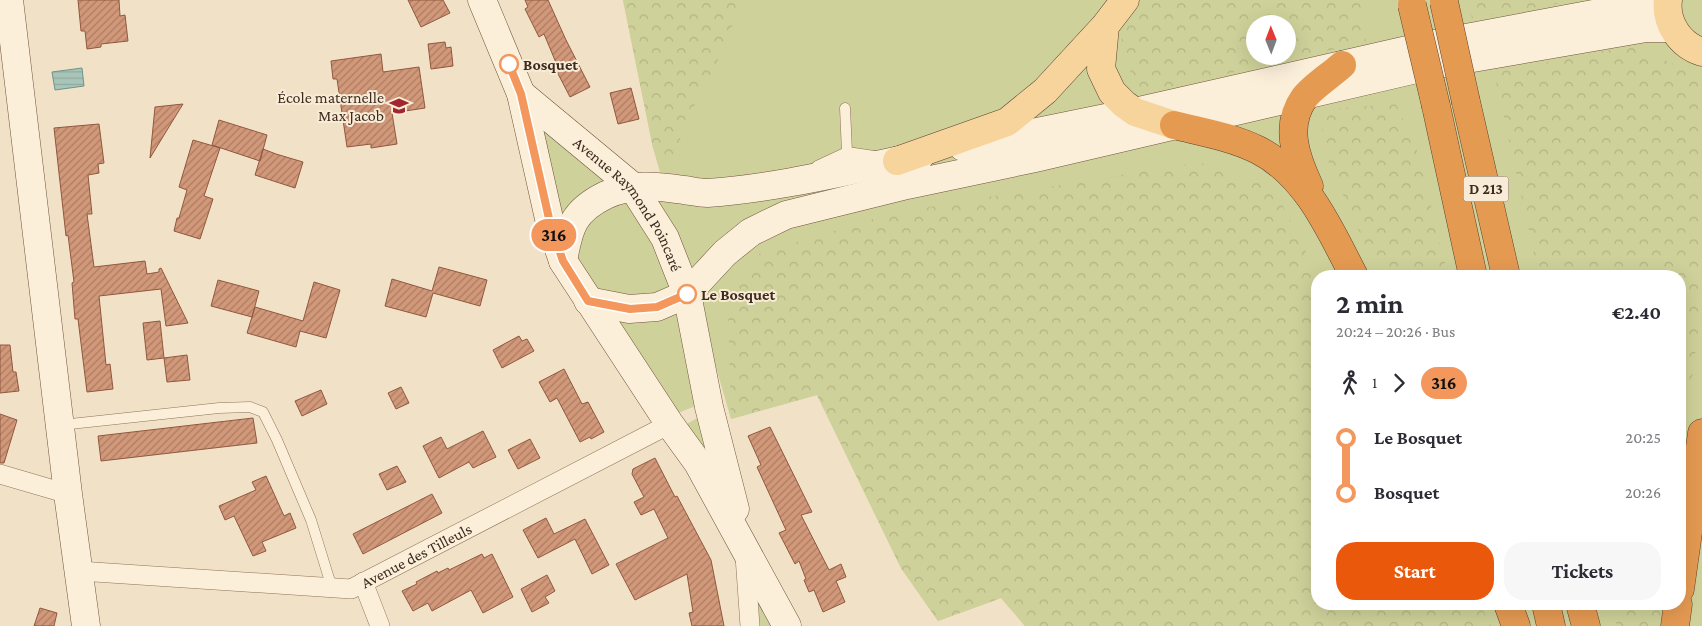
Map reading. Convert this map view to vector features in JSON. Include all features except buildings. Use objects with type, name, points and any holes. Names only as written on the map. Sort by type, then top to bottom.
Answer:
[{"type":"highway","name":"D 213","points":[[1443,1],[1505,270]]},
{"type":"highway","name":"D 213","points":[[1411,3],[1436,106],[1472,270]]},
{"type":"highway","points":[[1342,65],[1305,96],[1296,110],[1292,124],[1293,140],[1298,162],[1351,270]]},
{"type":"highway","points":[[1174,125],[1231,140],[1258,150],[1287,168],[1304,188],[1328,225]]},
{"type":"highway","points":[[1686,546],[1702,433]]},
{"type":"highway","points":[[1510,610],[1516,626]]},
{"type":"highway","points":[[1547,610],[1551,626]]},
{"type":"highway","points":[[1582,610],[1586,626]]},
{"type":"highway","points":[[1675,626],[1677,610]]},
{"type":"main road","points":[[9,0],[68,494],[86,626]]},
{"type":"main road","name":"Avenue Raymond Poincaré","points":[[482,0],[521,94],[550,223],[563,261],[669,423],[698,463],[787,626]]},
{"type":"main road","points":[[897,161],[1007,122],[1045,91],[1105,26],[1126,0]]},
{"type":"main road","points":[[563,261],[568,232],[582,209],[607,195],[632,186],[650,186],[704,193],[778,186],[1134,112],[1434,44],[1641,5],[1654,0]]},
{"type":"main road","points":[[1668,0],[1669,17],[1673,28],[1682,41],[1695,50],[1702,52]]},
{"type":"main road","points":[[1105,26],[1101,69],[1112,92],[1134,112],[1174,125]]},
{"type":"main road","points":[[588,301],[630,309],[657,307],[687,294],[725,252],[751,232],[786,215],[907,185],[1035,158],[1438,64],[1646,28],[1673,28]]},
{"type":"main road","name":"Avenue Raymond Poincaré","points":[[521,94],[632,186],[665,238],[687,294],[709,407],[744,545]]},
{"type":"main road","points":[[669,423],[709,407]]},
{"type":"street","name":"Avenue des Tilleuls","points":[[79,571],[351,589],[669,423]]},
{"type":"street","points":[[0,474],[68,494]]},
{"type":"street","points":[[744,545],[750,626]]},
{"type":"street","points":[[363,582],[380,626]]},
{"type":"lane","points":[[845,108],[847,152]]},
{"type":"lane","points":[[778,186],[847,152],[897,161]]},
{"type":"lane","points":[[60,426],[219,408],[250,407],[263,412],[311,520],[332,588]]},
{"type":"green space","points":[[623,0],[1702,0],[1702,626],[1025,626],[1001,598],[938,621],[901,568],[817,395],[731,419],[688,271],[657,201],[668,200],[653,148]]},
{"type":"green space","points":[[623,0],[743,0],[720,56],[687,120],[672,162],[653,148]]},
{"type":"green space","points":[[1143,0],[1361,0],[1366,42],[1296,58],[1296,15],[1246,15],[1246,65],[1266,65],[1144,93],[1127,63],[1122,47],[1123,30],[1131,15]]},
{"type":"green space","points":[[1467,0],[1580,0],[1472,18]]},
{"type":"green space","points":[[1632,45],[1702,77],[1702,301],[1686,425],[1686,270],[1538,270],[1494,73]]},
{"type":"green space","points":[[1396,104],[1418,153],[1447,270],[1376,270],[1321,145],[1323,126],[1328,109]]},
{"type":"green space","points":[[534,116],[609,179],[561,220]]},
{"type":"green space","points":[[1198,162],[1274,188],[1315,270],[1311,270],[1311,610],[1483,610],[1491,626],[1025,626],[1001,598],[938,621],[901,568],[817,395],[731,419],[728,306],[755,255],[893,213]]},
{"type":"green space","points":[[627,198],[637,208],[673,287],[648,299],[594,289],[576,262],[581,225],[587,217]]},
{"type":"green space","points":[[672,313],[682,318],[698,405],[678,413],[613,319]]},
{"type":"green space","points":[[699,417],[709,457],[685,425]]},
{"type":"green space","points":[[755,591],[777,626],[759,626]]},
{"type":"green space","points":[[1613,610],[1662,610],[1660,626],[1617,626]]},
{"type":"shaded area","points":[[82,68],[84,86],[55,90],[52,72]]},
{"type":"bus line","name":"316","points":[[509,64],[521,94],[550,223],[563,261],[588,301],[630,309],[657,307],[687,294]]},
{"type":"place","name":"Bosquet","points":[[509,64]]},
{"type":"place","name":"École maternelle Max Jacob","points":[[399,106]]},
{"type":"place","name":"Le Bosquet","points":[[687,294]]}]
